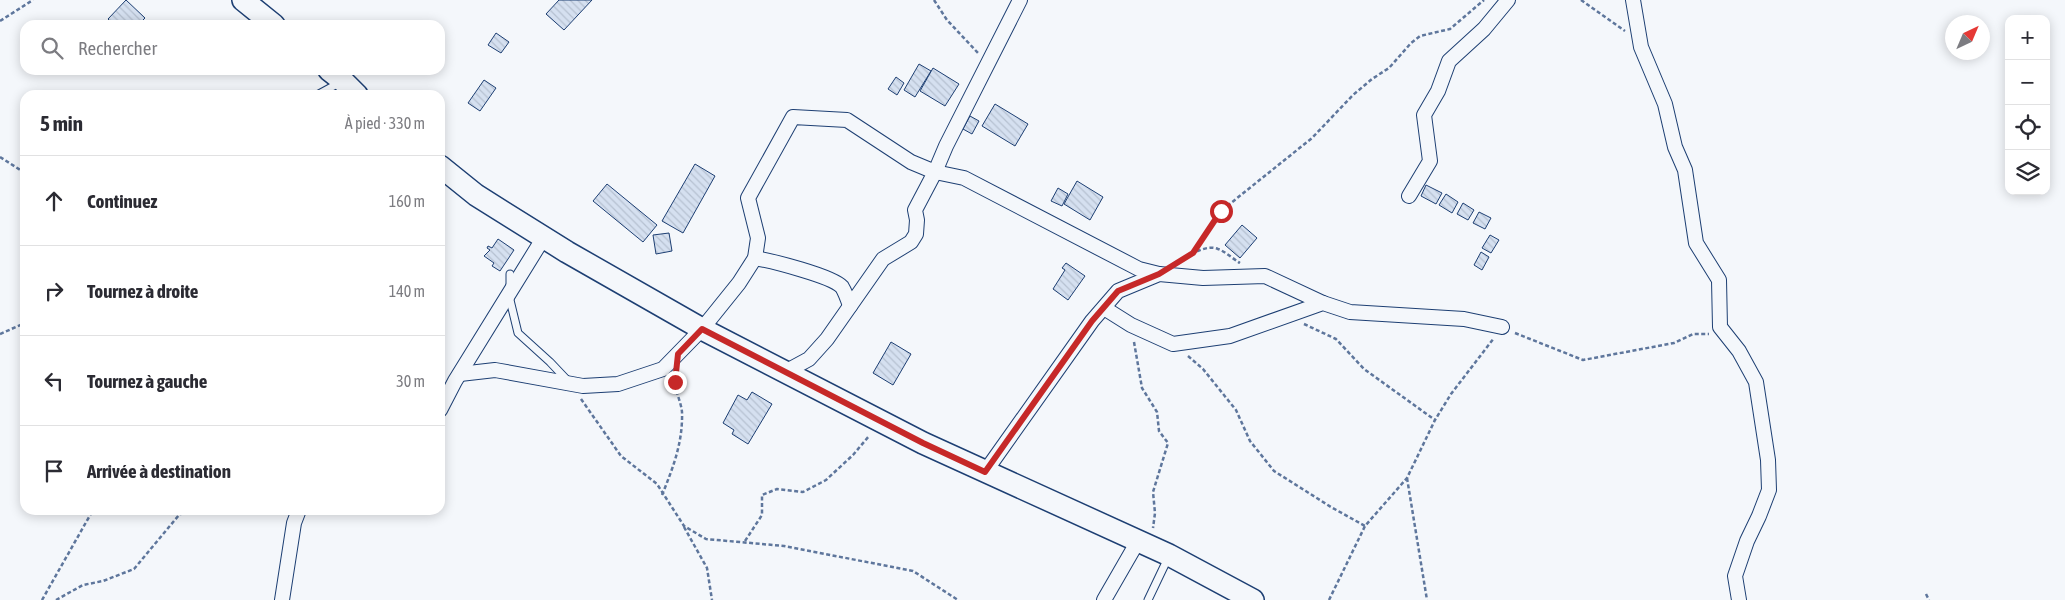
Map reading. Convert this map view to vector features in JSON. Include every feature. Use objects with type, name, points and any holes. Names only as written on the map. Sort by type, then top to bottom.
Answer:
[{"type":"main road","points":[[243,0],[268,20]]},
{"type":"main road","points":[[445,170],[476,194],[544,237],[702,329],[882,422],[985,472],[1153,548],[1253,600]]},
{"type":"street","points":[[785,372],[809,358],[827,339],[883,258],[910,242],[916,234],[917,220],[915,210],[936,172],[946,146],[1020,0]]},
{"type":"street","points":[[1409,196],[1430,161],[1424,115],[1438,91],[1449,61],[1484,29],[1508,0]]},
{"type":"street","points":[[1633,0],[1640,41],[1665,104],[1675,147],[1685,170],[1696,243],[1718,280],[1720,327],[1739,351],[1756,382],[1768,460],[1769,490],[1759,516],[1746,540],[1735,576],[1739,600]]},
{"type":"street","points":[[460,374],[495,370],[583,386],[618,384],[663,369],[702,329],[739,283],[755,258],[758,238],[748,198],[793,117],[847,120],[911,162],[936,172],[964,178],[1139,269],[1159,274],[1202,278],[1265,276],[1323,303],[1350,312],[1464,319],[1502,327]]},
{"type":"street","points":[[445,401],[544,237]]},
{"type":"street","points":[[755,258],[832,280],[842,287],[850,306]]},
{"type":"street","points":[[985,472],[1118,291],[1159,274]]},
{"type":"street","points":[[1104,308],[1132,325],[1173,344],[1230,336],[1323,303]]},
{"type":"street","points":[[282,600],[294,523],[297,515]]},
{"type":"street","points":[[1104,600],[1153,548]]},
{"type":"lane","points":[[327,90],[343,82]]},
{"type":"lane","points":[[510,274],[510,300],[518,334],[550,362],[570,383]]},
{"type":"lane","points":[[1148,600],[1153,548]]},
{"type":"path","points":[[0,21],[33,0]]},
{"type":"path","points":[[934,0],[948,20],[988,63]]},
{"type":"path","points":[[1193,253],[1221,211],[1312,138],[1353,96],[1372,79],[1389,68],[1411,43],[1420,36],[1450,29],[1484,0]]},
{"type":"path","points":[[1581,0],[1640,41]]},
{"type":"path","points":[[0,157],[20,170]]},
{"type":"path","points":[[1159,274],[1193,253],[1210,248],[1218,249],[1265,276]]},
{"type":"path","points":[[1287,316],[1336,339],[1364,369],[1435,420]]},
{"type":"path","points":[[0,334],[20,325]]},
{"type":"path","points":[[1132,325],[1142,388],[1156,412],[1159,431],[1168,443],[1153,492],[1156,513],[1153,548]]},
{"type":"path","points":[[1329,600],[1366,526],[1407,478],[1435,420],[1451,394],[1502,327],[1583,360],[1674,344],[1693,334],[1725,333]]},
{"type":"path","points":[[1173,344],[1209,376],[1236,410],[1250,441],[1274,471],[1331,507],[1366,526]]},
{"type":"path","points":[[662,495],[672,471],[682,437],[682,410],[675,382],[678,354]]},
{"type":"path","points":[[570,383],[621,456],[657,484],[662,495],[684,526],[707,568],[712,600]]},
{"type":"path","points":[[745,541],[762,515],[762,495],[777,489],[803,492],[826,480],[853,456],[882,422]]},
{"type":"path","points":[[1407,478],[1427,600]]},
{"type":"path","points":[[42,600],[90,515]]},
{"type":"path","points":[[56,600],[83,585],[103,581],[134,569],[180,515]]},
{"type":"path","points":[[684,526],[706,539],[784,546],[914,571],[958,600]]},
{"type":"path","points":[[1926,594],[1929,600]]},
{"type":"building","points":[[126,0],[145,18],[143,20],[108,19]]},
{"type":"building","points":[[559,0],[592,0],[564,30],[546,14]]},
{"type":"building","points":[[496,33],[509,42],[501,53],[488,45]]},
{"type":"building","points":[[919,64],[931,71],[915,97],[904,90]]},
{"type":"building","points":[[933,68],[959,84],[945,106],[920,91]]},
{"type":"building","points":[[896,77],[904,83],[897,95],[888,89]]},
{"type":"building","points":[[484,80],[496,88],[480,111],[468,103]]},
{"type":"building","points":[[995,104],[1028,124],[1015,146],[982,126]]},
{"type":"building","points":[[970,116],[979,121],[972,134],[963,129]]},
{"type":"building","points":[[695,164],[715,176],[683,233],[662,221]]},
{"type":"building","points":[[1077,181],[1103,197],[1090,220],[1064,204]]},
{"type":"building","points":[[607,184],[657,225],[643,242],[593,201]]},
{"type":"building","points":[[1426,185],[1442,193],[1436,204],[1421,196]]},
{"type":"building","points":[[1058,188],[1068,194],[1062,206],[1051,201]]},
{"type":"building","points":[[1446,194],[1458,202],[1452,213],[1439,205]]},
{"type":"building","points":[[1463,203],[1474,210],[1468,220],[1457,214]]},
{"type":"building","points":[[1479,212],[1491,218],[1485,229],[1473,223]]},
{"type":"building","points":[[1242,225],[1257,238],[1240,258],[1225,245]]},
{"type":"building","points":[[669,233],[672,251],[656,254],[653,235]]},
{"type":"building","points":[[1490,235],[1499,240],[1491,253],[1482,248]]},
{"type":"building","points":[[498,239],[514,250],[500,271],[492,266],[494,263],[484,256],[490,250],[487,248],[488,246],[492,248]]},
{"type":"building","points":[[1481,252],[1489,257],[1482,270],[1474,265]]},
{"type":"building","points":[[1066,263],[1085,276],[1068,300],[1053,289],[1065,270],[1062,268]]},
{"type":"building","points":[[891,342],[911,354],[893,385],[873,373]]},
{"type":"building","points":[[752,392],[772,404],[748,444],[732,434],[734,430],[723,423],[738,395],[747,400]]},
{"type":"route","points":[[675,382],[678,354],[702,329],[923,443],[985,472],[1092,321],[1118,291],[1159,274],[1193,253],[1221,211]]}]
